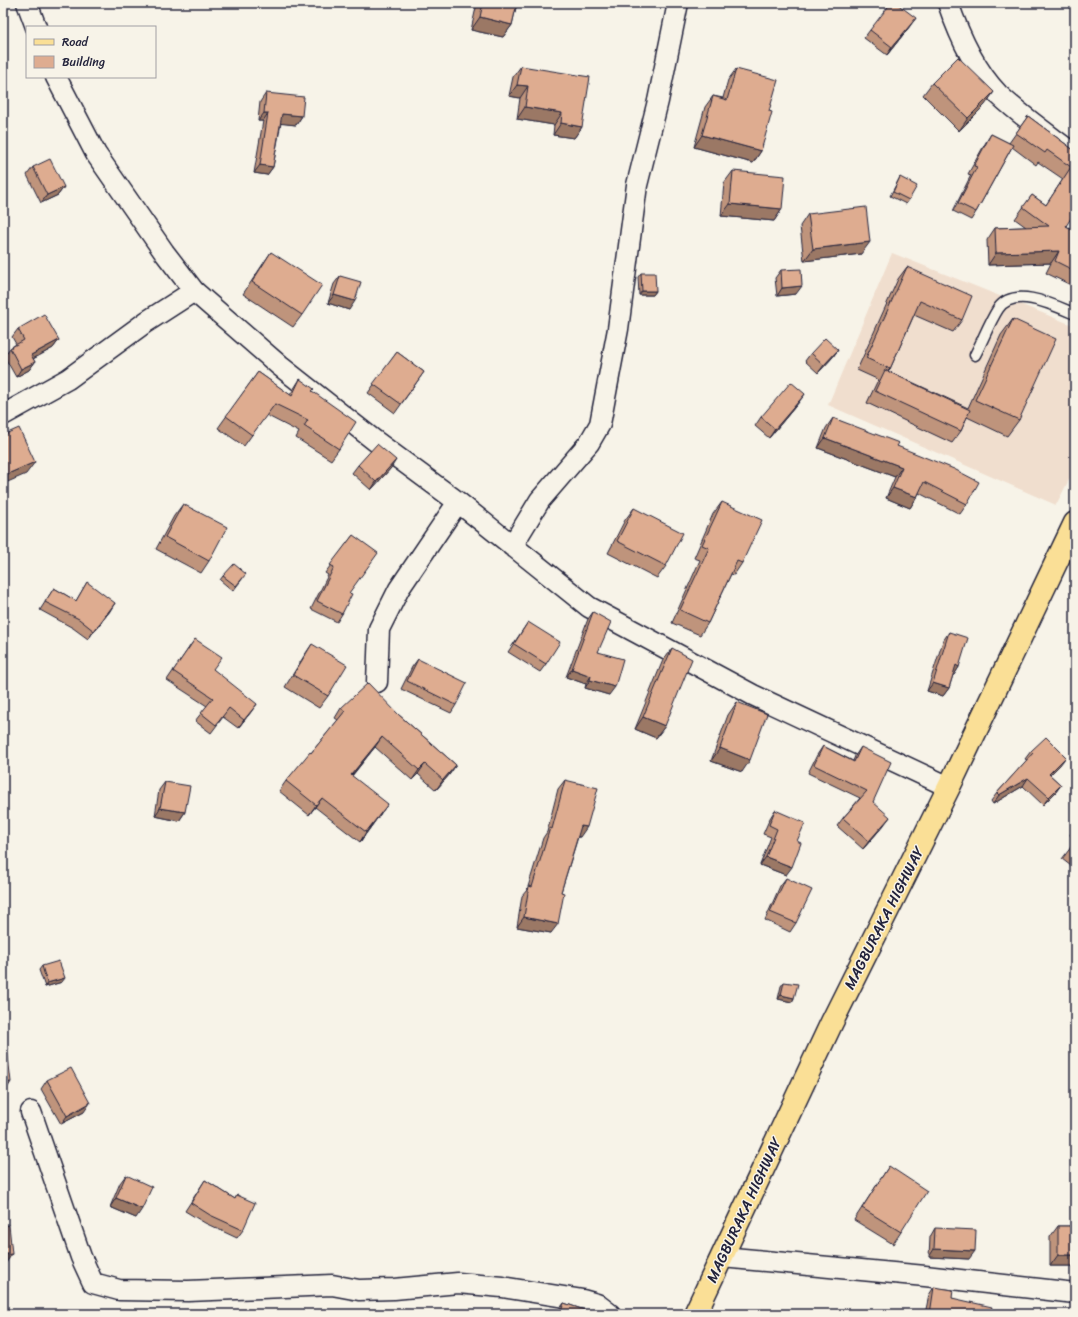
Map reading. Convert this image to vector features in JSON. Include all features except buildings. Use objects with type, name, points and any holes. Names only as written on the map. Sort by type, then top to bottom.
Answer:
[{"type":"main road","name":"MAGBURAKA HIGHWAY","points":[[695,1314],[832,1022],[949,787],[1075,523]]},
{"type":"street","points":[[27,3],[36,26]]},
{"type":"street","points":[[512,546],[540,500],[590,442],[600,424],[618,329],[637,185],[658,101],[678,3]]},
{"type":"street","points":[[948,3],[957,31],[974,61],[998,93],[1075,155]]},
{"type":"street","points":[[57,78],[96,154],[129,199],[164,252],[194,290],[280,366],[374,440],[458,502],[589,607],[753,695],[949,787]]},
{"type":"street","points":[[3,415],[68,379],[146,322],[194,290]]},
{"type":"street","points":[[377,682],[379,629],[399,589],[458,502]]},
{"type":"street","points":[[32,1112],[81,1257],[93,1283],[120,1290],[188,1291],[332,1285],[358,1290],[394,1290],[458,1283],[502,1287],[583,1300],[597,1304],[610,1314]]},
{"type":"street","points":[[722,1257],[925,1276],[1075,1293]]},
{"type":"lane","points":[[975,355],[999,307],[1010,299],[1025,298],[1044,302],[1075,314]]},
{"type":"shaded area","points":[[892,253],[1075,326],[1075,468],[1056,505],[828,405]]}]
